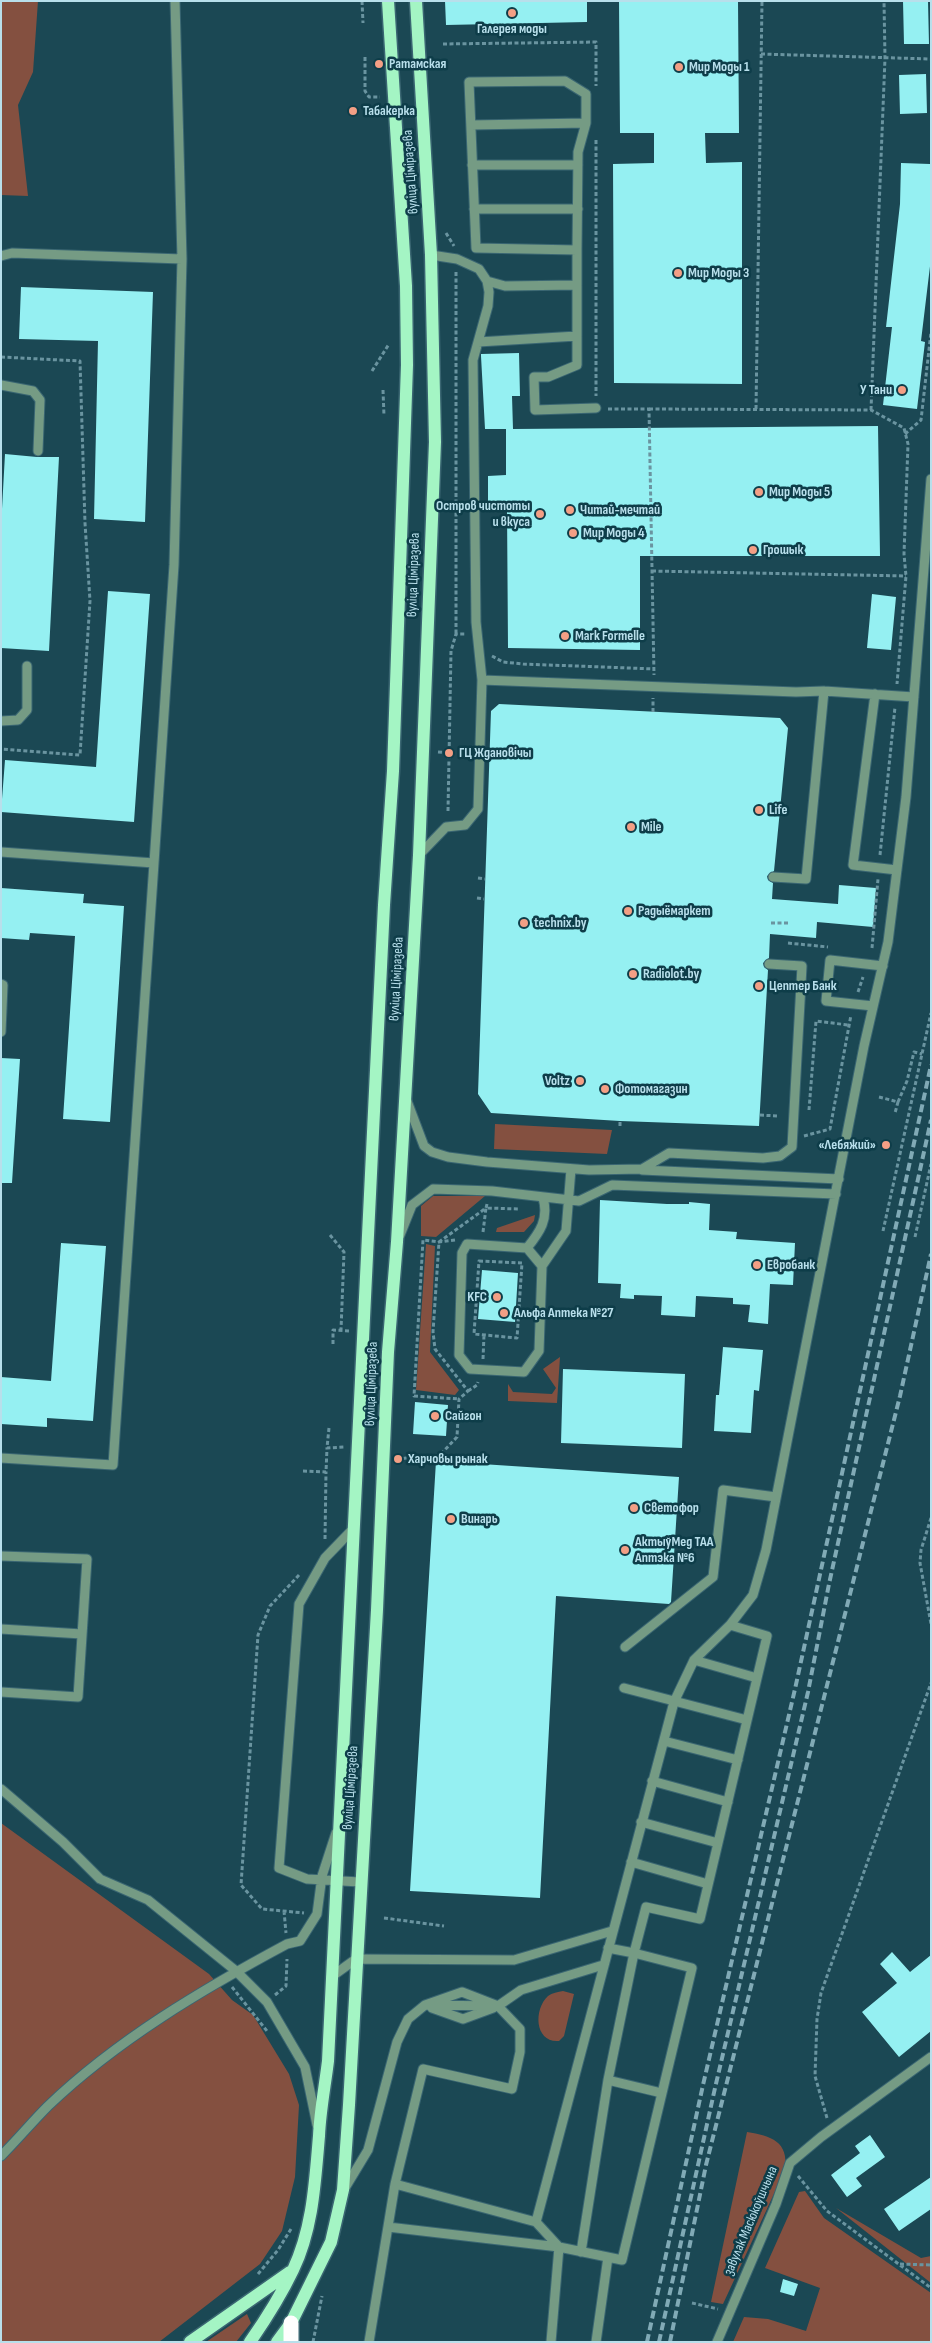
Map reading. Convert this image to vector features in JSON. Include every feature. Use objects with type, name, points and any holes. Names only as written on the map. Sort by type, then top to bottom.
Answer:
[{"type":"highway","points":[[291,2323],[291,2342]]},
{"type":"main road","name":"вуліца Ціміразева","points":[[250,2342],[264,2323],[294,2269],[308,2225],[316,2188],[319,2135],[328,2061],[384,905],[393,771],[407,365],[406,286],[388,1]]},
{"type":"main road","name":"вуліца Ціміразева","points":[[277,2342],[291,2323],[331,2242],[343,2190],[378,1600],[388,1352],[397,1242],[419,855],[435,442],[431,256],[416,1]]},
{"type":"main road","points":[[190,2342],[294,2269]]},
{"type":"street","points":[[1,1458],[113,1465],[174,565],[182,259],[175,1]]},
{"type":"street","points":[[577,250],[476,248],[469,82],[565,81],[586,94],[586,124],[578,152],[577,364],[548,378],[534,377],[535,410],[596,408]]},
{"type":"street","points":[[471,125],[586,124]]},
{"type":"street","points":[[472,165],[578,165]]},
{"type":"street","points":[[474,209],[578,209]]},
{"type":"street","points":[[1,256],[12,253],[182,259]]},
{"type":"street","points":[[419,855],[446,827],[465,825],[478,809],[482,680],[476,613],[473,360],[488,306],[489,292],[487,281],[479,269],[457,259],[431,256]]},
{"type":"street","points":[[487,281],[505,286],[577,285]]},
{"type":"street","points":[[478,342],[577,336]]},
{"type":"street","points":[[1,385],[33,391],[40,400],[38,450]]},
{"type":"street","points":[[536,2222],[674,1702],[694,1660],[730,1625],[753,1595],[766,1550],[873,1006],[883,966],[906,797],[922,574],[931,479]]},
{"type":"street","points":[[1,721],[18,720],[27,710],[26,666]]},
{"type":"street","points":[[482,680],[796,692],[824,691],[914,697]]},
{"type":"street","points":[[773,877],[806,879],[824,691]]},
{"type":"street","points":[[875,694],[853,865],[897,870]]},
{"type":"street","points":[[1,852],[154,863]]},
{"type":"street","points":[[873,1006],[826,1001],[830,960],[883,966]]},
{"type":"street","points":[[642,1170],[669,1153],[763,1158],[780,1156],[792,1147],[802,966],[769,964]]},
{"type":"street","points":[[1,984],[4,985],[1,1032]]},
{"type":"street","points":[[405,1096],[424,1146],[432,1152],[448,1157],[487,1162],[571,1168],[839,1179]]},
{"type":"street","points":[[542,1266],[527,1248],[468,1244],[462,1253],[459,1355],[470,1369],[524,1372],[539,1351],[542,1266],[566,1231],[571,1168]]},
{"type":"street","points":[[397,1242],[412,1205],[433,1188],[492,1191],[579,1201],[612,1185],[836,1194]]},
{"type":"street","points":[[527,1248],[542,1229],[546,1209],[543,1198]]},
{"type":"street","points":[[625,1647],[713,1577],[723,1490],[776,1497]]},
{"type":"street","points":[[355,1528],[325,1558],[299,1604],[279,1868],[308,1879],[360,1882]]},
{"type":"street","points":[[1,1556],[87,1559],[78,1697],[1,1692]]},
{"type":"street","points":[[580,2252],[608,2080],[634,1954],[646,1907],[700,1919],[728,1802],[767,1636],[730,1625]]},
{"type":"street","points":[[1,1629],[82,1634]]},
{"type":"street","points":[[694,1660],[757,1678]]},
{"type":"street","points":[[624,1688],[747,1720]]},
{"type":"street","points":[[664,1741],[738,1760]]},
{"type":"street","points":[[652,1781],[728,1802]]},
{"type":"street","points":[[1,1789],[63,1842],[100,1879],[148,1900],[236,1971],[267,2002],[305,2068],[319,2135]]},
{"type":"street","points":[[1,2156],[48,2106],[113,2052],[223,1978],[287,1944],[300,1940],[317,1914],[322,1880],[341,1816]]},
{"type":"street","points":[[642,1822],[718,1843]]},
{"type":"street","points":[[631,1862],[708,1884]]},
{"type":"street","points":[[331,1977],[356,1959],[514,1960],[612,1931]]},
{"type":"street","points":[[388,2227],[559,2247],[622,2260],[692,1968],[608,1948]]},
{"type":"street","points":[[425,2005],[463,2019],[498,2006],[520,1990],[604,1965]]},
{"type":"street","points":[[343,2190],[368,2150],[397,2042],[408,2020],[425,2005],[462,1992],[498,2006],[520,2029],[520,2052],[512,2089],[423,2069],[395,2184],[369,2342]]},
{"type":"street","points":[[425,2005],[498,2006]]},
{"type":"street","name":"завулак Масюкоўшчына","points":[[717,2342],[728,2312],[776,2204],[790,2163],[830,2131],[931,2057]]},
{"type":"street","points":[[608,2080],[662,2093]]},
{"type":"street","points":[[395,2184],[536,2222],[559,2247],[551,2342]]},
{"type":"street","points":[[596,2342],[608,2257]]},
{"type":"path","points":[[362,1],[363,23]]},
{"type":"path","points":[[756,409],[762,1]]},
{"type":"path","points":[[870,410],[885,58],[884,1]]},
{"type":"path","points":[[443,44],[596,42],[596,92]]},
{"type":"path","points":[[761,54],[931,59]]},
{"type":"path","points":[[365,57],[366,91],[369,97],[380,97]]},
{"type":"path","points":[[596,131],[596,408],[870,410],[904,428],[908,444],[904,554],[906,576],[872,950],[864,949]]},
{"type":"path","points":[[446,226],[446,235],[456,250],[457,259],[455,274],[456,634]]},
{"type":"path","points":[[905,434],[921,420],[931,332]]},
{"type":"path","points":[[372,371],[389,344]]},
{"type":"path","points":[[1,357],[80,362],[85,523],[90,600],[80,755],[1,749]]},
{"type":"path","points":[[384,390],[384,416]]},
{"type":"path","points":[[648,409],[655,670]]},
{"type":"path","points":[[652,571],[906,576],[922,574]]},
{"type":"path","points":[[653,703],[653,712]]},
{"type":"path","points":[[478,878],[485,879]]},
{"type":"path","points":[[477,898],[484,899]]},
{"type":"path","points":[[771,923],[788,923]]},
{"type":"path","points":[[788,944],[836,947]]},
{"type":"path","points":[[806,1128],[804,1136],[830,1129],[848,1024],[867,964]]},
{"type":"path","points":[[882,1232],[931,1013]]},
{"type":"path","points":[[808,1112],[816,1021],[848,1024]]},
{"type":"path","points":[[895,1113],[907,1080],[914,1052],[922,1054]]},
{"type":"path","points":[[879,1098],[898,1102]]},
{"type":"path","points":[[760,1114],[777,1116]]},
{"type":"path","points":[[620,1121],[620,1126]]},
{"type":"path","points":[[915,1237],[931,1164]]},
{"type":"path","points":[[330,1234],[344,1252],[342,1330]]},
{"type":"path","points":[[439,1242],[423,1240],[414,1396],[459,1400]]},
{"type":"path","points":[[479,1261],[522,1263],[517,1338],[474,1334],[479,1261]]},
{"type":"path","points":[[333,1344],[334,1330],[350,1330]]},
{"type":"path","points":[[325,1548],[326,1472],[329,1428]]},
{"type":"path","points":[[327,1448],[344,1447]]},
{"type":"path","points":[[303,1471],[326,1472]]},
{"type":"path","points":[[931,1518],[921,1550],[920,1563],[931,1624]]},
{"type":"path","points":[[300,1574],[270,1606],[258,1635],[241,1885],[262,1909],[307,1913]]},
{"type":"path","points":[[830,2131],[815,2076],[817,2019],[821,1993],[931,1683]]},
{"type":"path","points":[[254,2013],[286,1986],[287,1944],[284,1911]]},
{"type":"path","points":[[384,1918],[444,1926]]},
{"type":"path","points":[[223,1978],[254,2013],[270,2035]]},
{"type":"path","points":[[790,2163],[799,2178],[827,2211],[931,2288]]},
{"type":"path","points":[[252,2280],[278,2250],[292,2226]]},
{"type":"path","points":[[900,2264],[931,2265]]},
{"type":"path","points":[[692,2303],[728,2312]]},
{"type":"shaded area","points":[[1,1],[38,1],[33,72],[18,105],[28,196],[1,195]]},
{"type":"shaded area","points":[[495,1124],[612,1130],[607,1154],[494,1149]]},
{"type":"shaded area","points":[[433,1196],[485,1196],[436,1237],[421,1236],[421,1206]]},
{"type":"shaded area","points":[[535,1215],[534,1221],[524,1232],[496,1232],[497,1228]]},
{"type":"shaded area","points":[[426,1244],[435,1246],[430,1352],[459,1390],[455,1395],[416,1390]]},
{"type":"shaded area","points":[[560,1357],[557,1403],[508,1401],[508,1384],[513,1392],[552,1394],[556,1388],[543,1369]]},
{"type":"shaded area","points":[[1,1823],[209,1974],[232,2000],[253,2015],[289,2074],[299,2105],[295,2177],[282,2231],[260,2264],[159,2342],[1,2342]]},
{"type":"shaded area","points":[[563,1991],[574,1994],[564,2036],[559,2041],[551,2040],[545,2037],[541,2031],[539,2024],[540,2009],[548,1996]]},
{"type":"shaded area","points":[[747,2132],[771,2138],[781,2146],[786,2160],[785,2170],[723,2304],[711,2302]]},
{"type":"shaded area","points":[[805,2191],[824,2218],[931,2293],[931,2342],[733,2342],[744,2317],[768,2319],[806,2331],[820,2288],[765,2268],[799,2192]]},
{"type":"shaded area","points":[[836,2208],[921,2258],[931,2256],[931,2283]]},
{"type":"shaded area","points":[[247,2314],[251,2323],[236,2342],[206,2342]]},
{"type":"building","points":[[445,1],[587,1],[587,22],[446,25]]},
{"type":"building","name":"Мир Моды 3","points":[[619,1],[738,1],[739,133],[705,133],[706,163],[742,162],[742,384],[614,383],[613,164],[654,163],[654,133],[620,133]]},
{"type":"building","points":[[903,1],[928,1],[929,44],[904,44]]},
{"type":"building","points":[[926,74],[927,113],[900,114],[899,75]]},
{"type":"building","points":[[901,163],[930,164],[931,258],[921,341],[925,342],[917,409],[883,405],[892,327],[886,327],[900,204]]},
{"type":"building","points":[[21,287],[153,292],[145,522],[94,519],[98,341],[19,339]]},
{"type":"building","points":[[519,353],[520,396],[512,396],[513,429],[878,426],[880,556],[640,556],[640,650],[508,648],[507,509],[488,509],[488,476],[506,475],[506,429],[485,429],[481,354]]},
{"type":"building","points":[[5,454],[59,457],[49,651],[1,648],[1,527]]},
{"type":"building","points":[[108,591],[150,594],[134,822],[1,812],[5,760],[96,767]]},
{"type":"building","points":[[872,594],[896,597],[891,650],[867,648]]},
{"type":"building","name":"Радыёмаркет","points":[[499,704],[780,718],[788,728],[774,871],[767,876],[768,880],[773,883],[772,899],[838,904],[839,885],[876,888],[873,927],[817,922],[816,938],[770,934],[769,958],[763,963],[764,967],[768,970],[759,1126],[620,1121],[491,1113],[478,1094],[491,711]]},
{"type":"building","points":[[1,888],[84,894],[83,903],[124,906],[110,1122],[63,1119],[75,936],[30,933],[29,940],[1,938]]},
{"type":"building","points":[[1,1058],[20,1059],[12,1183],[1,1183]]},
{"type":"building","points":[[600,1200],[667,1204],[689,1204],[689,1202],[710,1204],[709,1230],[737,1232],[736,1239],[795,1243],[793,1285],[770,1284],[768,1324],[748,1322],[750,1305],[733,1304],[733,1298],[696,1296],[695,1317],[661,1315],[662,1296],[634,1295],[634,1299],[620,1298],[621,1284],[598,1283]]},
{"type":"building","points":[[61,1243],[106,1246],[93,1421],[47,1418],[47,1427],[1,1424],[1,1377],[51,1381]]},
{"type":"building","points":[[482,1270],[518,1273],[515,1322],[478,1319]]},
{"type":"building","points":[[723,1347],[763,1350],[759,1391],[754,1390],[751,1433],[714,1431],[716,1395],[719,1395]]},
{"type":"building","points":[[563,1369],[685,1374],[682,1448],[561,1443]]},
{"type":"building","points":[[415,1402],[448,1405],[446,1436],[413,1434]]},
{"type":"building","points":[[436,1461],[679,1477],[671,1602],[669,1604],[556,1596],[540,1898],[410,1891]]},
{"type":"building","points":[[892,1952],[910,1972],[931,1955],[931,2031],[899,2057],[862,2012],[897,1983],[880,1964]]},
{"type":"building","points":[[870,2135],[885,2157],[856,2178],[862,2186],[847,2197],[831,2175],[860,2153],[855,2146]]},
{"type":"building","points":[[931,2177],[931,2209],[899,2231],[884,2209]]},
{"type":"building","points":[[783,2279],[798,2284],[794,2296],[780,2292]]},
{"type":"railway","points":[[647,2342],[703,2085],[795,1689],[931,1065]]},
{"type":"railway","points":[[659,2342],[715,2088],[808,1692],[829,1584],[931,1120]]},
{"type":"railway","points":[[670,2342],[706,2165],[900,1396],[931,1254]]},
{"type":"place","name":"Галерея моды","points":[[512,13]]},
{"type":"place","name":"Ратамская","points":[[379,64]]},
{"type":"place","name":"Мир Моды 1","points":[[679,67]]},
{"type":"place","name":"Табакерка","points":[[353,111]]},
{"type":"place","name":"Мир Моды 3","points":[[678,273]]},
{"type":"place","name":"У Тани","points":[[902,390]]},
{"type":"place","name":"Мир Моды 5","points":[[759,492]]},
{"type":"place","name":"Читай-мечтай","points":[[570,510]]},
{"type":"place","name":"Остров чистоты и вкуса","points":[[540,514]]},
{"type":"place","name":"Мир Моды 4","points":[[573,533]]},
{"type":"place","name":"Грошык","points":[[753,550]]},
{"type":"place","name":"Mark Formelle","points":[[565,636]]},
{"type":"place","name":"ГЦ Ждановічы","points":[[449,753]]},
{"type":"place","name":"Life","points":[[759,810]]},
{"type":"place","name":"Mile","points":[[631,827]]},
{"type":"place","name":"Радыёмаркет","points":[[628,911]]},
{"type":"place","name":"technix.by","points":[[524,923]]},
{"type":"place","name":"Radiolot.by","points":[[633,974]]},
{"type":"place","name":"Цептер Банк","points":[[759,986]]},
{"type":"place","name":"Voltz","points":[[580,1081]]},
{"type":"place","name":"Фотомагазин","points":[[605,1089]]},
{"type":"place","name":"«Лебяжий»","points":[[886,1145]]},
{"type":"place","name":"Евробанк","points":[[757,1265]]},
{"type":"place","name":"KFC","points":[[497,1297]]},
{"type":"place","name":"Альфа Аптека №27","points":[[504,1313]]},
{"type":"place","name":"Сайгон","points":[[435,1416]]},
{"type":"place","name":"Харчовы рынак","points":[[398,1459]]},
{"type":"place","name":"Светофор","points":[[634,1508]]},
{"type":"place","name":"Винарь","points":[[451,1519]]},
{"type":"place","name":"АктыўМед ТАА Аптэка №6","points":[[625,1550]]}]
